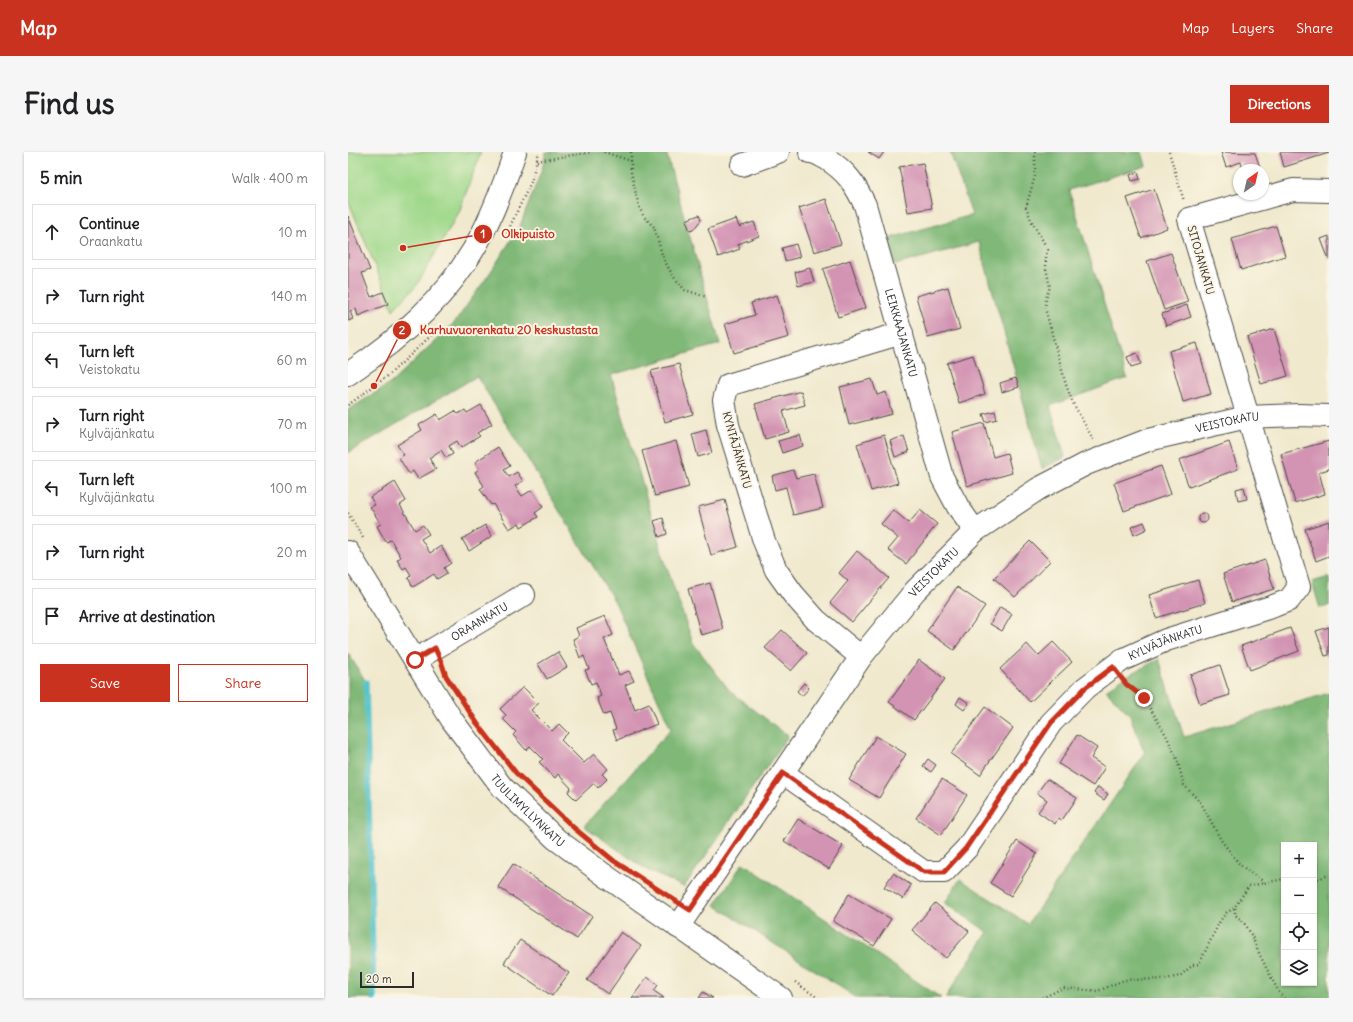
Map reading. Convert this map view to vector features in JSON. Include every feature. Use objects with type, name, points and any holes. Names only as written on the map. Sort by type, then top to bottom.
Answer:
[{"type":"street","points":[[348,374],[390,345],[415,321],[452,280],[483,232],[505,181],[515,152]]},
{"type":"street","points":[[742,165],[778,152]]},
{"type":"street","name":"LEIKKAAJANKATU","points":[[810,152],[815,152],[840,167],[854,184],[865,205],[942,477],[958,507],[976,531]]},
{"type":"street","name":"SITOJANKATU","points":[[1247,417],[1189,219],[1293,190],[1329,190]]},
{"type":"street","name":"KYNTÄJÄNKATU","points":[[861,657],[816,620],[793,594],[776,570],[764,541],[728,425],[724,400],[728,385],[902,334]]},
{"type":"street","name":"VEISTOKATU","points":[[678,927],[861,657],[915,591],[976,531],[1038,489],[1103,458],[1148,440],[1247,417],[1299,415],[1329,416]]},
{"type":"street","name":"KYLVÄJÄNKATU","points":[[783,773],[924,872],[944,872],[966,848],[1051,723],[1085,688],[1122,660],[1166,640],[1289,600],[1299,586],[1247,417]]},
{"type":"street","name":"TUULIMYLLYNKATU","points":[[356,546],[415,660],[452,720],[502,787],[556,839],[678,927],[787,989]]},
{"type":"street","name":"ORAANKATU","points":[[415,660],[524,595]]},
{"type":"path","points":[[537,161],[591,152]]},
{"type":"path","points":[[604,152],[631,161]]},
{"type":"path","points":[[631,152],[632,172],[640,206],[644,217],[654,227],[658,247],[673,276],[685,290],[707,297]]},
{"type":"path","points":[[1035,152],[1036,176],[1026,207],[1031,220],[1048,250],[1046,255],[1046,264],[1050,286],[1046,298],[1045,308],[1066,385],[1073,403],[1103,458]]},
{"type":"path","points":[[1169,152],[1189,219]]},
{"type":"path","points":[[348,513],[356,546]]},
{"type":"path","points":[[1113,667],[1126,684],[1144,698],[1166,735],[1177,759],[1184,786],[1201,803],[1221,840],[1240,864],[1264,882]]},
{"type":"path","points":[[1317,879],[1329,875]]},
{"type":"path","points":[[1042,998],[1063,988],[1098,991],[1124,980],[1166,980],[1180,976],[1193,965],[1199,964],[1220,921],[1226,913],[1234,908],[1249,886],[1264,882],[1281,880]]},
{"type":"path","points":[[1234,908],[1235,915],[1244,921],[1251,933],[1259,954],[1280,994],[1284,998]]},
{"type":"path","points":[[787,989],[818,998]]},
{"type":"green space","points":[[348,152],[481,152],[459,212],[417,285],[393,310],[348,200]]},
{"type":"green space","points":[[546,152],[666,152],[720,344],[611,375],[664,559],[693,643],[730,691],[788,736],[684,887],[647,870],[584,826],[671,729],[615,602],[477,376],[348,453],[348,410],[391,383],[455,322],[490,273],[520,226],[542,169]]},
{"type":"green space","points":[[950,152],[1142,152],[1146,166],[1069,190],[1127,378],[1050,406],[1065,457],[1042,469],[979,242],[895,265],[887,239],[972,215]]},
{"type":"green space","points":[[1329,577],[1329,606],[1320,608],[1312,582]]},
{"type":"green space","points":[[348,653],[366,682],[374,998],[348,998]]},
{"type":"green space","points":[[1159,659],[1184,737],[1329,693],[1329,998],[945,998],[988,932],[945,903],[960,879],[1028,924],[1145,753],[1129,714],[1106,690],[1123,678]]},
{"type":"green space","points":[[743,863],[941,998],[857,998],[715,905]]},
{"type":"building","points":[[868,152],[884,152],[879,159]]},
{"type":"building","points":[[1221,152],[1255,153],[1259,164],[1242,164],[1241,162],[1226,167]]},
{"type":"building","points":[[1280,152],[1329,152],[1329,153],[1284,167]]},
{"type":"building","points":[[923,163],[932,208],[908,212],[899,167]]},
{"type":"building","points":[[1138,172],[1140,179],[1132,181],[1130,175]]},
{"type":"building","points":[[1154,189],[1167,228],[1141,238],[1127,198]]},
{"type":"building","points":[[826,199],[841,244],[814,252],[799,208]]},
{"type":"building","points":[[699,215],[701,220],[693,230],[690,231],[686,220]]},
{"type":"building","points":[[348,216],[370,270],[362,273],[371,297],[383,292],[388,304],[358,316],[356,309],[350,311],[353,319],[348,321]]},
{"type":"building","points":[[736,219],[739,227],[754,222],[759,236],[738,244],[740,249],[718,257],[708,229]]},
{"type":"building","points":[[1276,226],[1285,256],[1241,270],[1232,239]]},
{"type":"building","points":[[1329,236],[1329,260],[1321,239]]},
{"type":"building","points":[[796,244],[800,257],[785,261],[782,248]]},
{"type":"building","points":[[1171,253],[1188,302],[1164,310],[1147,261]]},
{"type":"building","points":[[850,260],[866,308],[838,317],[823,269]]},
{"type":"building","points":[[810,268],[814,282],[798,286],[795,272]]},
{"type":"building","points":[[948,287],[960,329],[928,338],[916,296]]},
{"type":"building","points":[[777,295],[789,337],[734,353],[725,324],[755,315],[751,303]]},
{"type":"building","points":[[1187,305],[1191,317],[1166,326],[1162,314]]},
{"type":"building","points":[[1274,329],[1288,376],[1261,384],[1247,337]]},
{"type":"building","points":[[1197,343],[1211,394],[1183,402],[1169,351]]},
{"type":"building","points":[[1137,353],[1141,364],[1131,367],[1127,357]]},
{"type":"building","points":[[973,355],[985,394],[959,403],[947,363]]},
{"type":"building","points":[[679,364],[693,414],[665,422],[651,371]]},
{"type":"building","points":[[1016,378],[1019,387],[1002,392],[1000,383]]},
{"type":"building","points":[[872,379],[877,395],[886,392],[892,414],[849,425],[840,387]]},
{"type":"building","points":[[801,391],[805,405],[783,411],[789,432],[765,439],[755,404]]},
{"type":"building","points":[[481,405],[492,424],[477,433],[480,436],[461,448],[457,441],[449,446],[453,454],[446,458],[441,450],[429,458],[436,469],[418,479],[413,471],[409,474],[399,458],[404,455],[397,445],[422,430],[419,425],[437,414],[440,420],[455,411],[458,414],[465,410],[467,413]]},
{"type":"building","points":[[995,411],[997,419],[986,422],[983,414]]},
{"type":"building","points":[[984,423],[993,457],[1007,453],[1012,473],[967,486],[952,432]]},
{"type":"building","points":[[706,430],[712,453],[698,457],[692,434]]},
{"type":"building","points":[[800,435],[803,446],[782,453],[778,441]]},
{"type":"building","points":[[884,435],[898,483],[871,491],[857,444]]},
{"type":"building","points":[[904,436],[909,452],[895,457],[890,441]]},
{"type":"building","points":[[676,441],[689,487],[655,496],[642,451]]},
{"type":"building","points":[[1329,441],[1329,469],[1319,472],[1325,494],[1295,503],[1281,454]]},
{"type":"building","points":[[1229,442],[1238,469],[1189,487],[1179,460]]},
{"type":"building","points":[[498,447],[510,466],[504,470],[509,477],[517,472],[523,481],[515,486],[522,496],[532,490],[543,507],[535,513],[538,517],[521,527],[519,523],[509,529],[493,504],[491,505],[480,489],[484,486],[475,472],[479,469],[475,462]]},
{"type":"building","points":[[1161,466],[1171,494],[1124,511],[1114,483]]},
{"type":"building","points":[[793,470],[796,478],[814,474],[823,508],[793,515],[786,487],[775,490],[772,476]]},
{"type":"building","points":[[395,482],[406,501],[400,505],[415,530],[423,525],[429,534],[421,539],[430,553],[441,546],[451,563],[444,568],[447,573],[437,579],[434,574],[413,587],[408,578],[411,575],[406,567],[403,569],[397,560],[401,557],[391,540],[386,542],[377,526],[381,524],[370,507],[375,505],[370,497]]},
{"type":"building","points":[[1244,487],[1247,499],[1238,501],[1236,489]]},
{"type":"building","points":[[725,500],[738,547],[711,555],[698,507]]},
{"type":"building","points":[[893,510],[909,523],[920,510],[937,524],[906,564],[888,550],[898,538],[881,524]]},
{"type":"building","points":[[1203,513],[1208,518],[1203,523],[1198,518]]},
{"type":"building","points":[[663,518],[667,534],[659,537],[654,521]]},
{"type":"building","points":[[1329,521],[1329,556],[1316,561],[1305,529]]},
{"type":"building","points":[[1144,522],[1147,529],[1134,535],[1131,527]]},
{"type":"building","points":[[485,525],[492,536],[469,551],[462,539]]},
{"type":"building","points":[[1030,541],[1050,561],[1015,597],[994,578]]},
{"type":"building","points":[[857,551],[889,578],[852,622],[830,603],[848,581],[839,573]]},
{"type":"building","points":[[1265,560],[1274,589],[1232,602],[1223,574]]},
{"type":"building","points":[[1198,580],[1205,603],[1156,618],[1149,595]]},
{"type":"building","points":[[710,583],[723,629],[701,635],[688,589]]},
{"type":"building","points":[[957,587],[985,606],[954,650],[927,631]]},
{"type":"building","points":[[1000,607],[1012,614],[1002,631],[990,624]]},
{"type":"building","points":[[605,616],[613,635],[604,639],[619,675],[629,671],[634,681],[625,685],[635,710],[649,704],[657,724],[617,740],[613,730],[616,729],[610,713],[604,715],[597,698],[601,696],[596,682],[591,684],[585,670],[589,669],[584,656],[580,658],[573,639],[579,636],[576,628]]},
{"type":"building","points":[[1329,627],[1329,655],[1325,656],[1316,631]]},
{"type":"building","points":[[1290,628],[1299,651],[1250,670],[1241,646]]},
{"type":"building","points":[[782,630],[807,653],[791,671],[765,648]]},
{"type":"building","points":[[1053,642],[1072,662],[1030,702],[1000,669],[1027,644],[1038,656]]},
{"type":"building","points":[[558,652],[567,667],[547,679],[538,664]]},
{"type":"building","points":[[919,660],[945,679],[914,720],[889,702]]},
{"type":"building","points":[[1220,665],[1230,695],[1200,704],[1190,675]]},
{"type":"building","points":[[804,683],[809,688],[802,696],[797,691]]},
{"type":"building","points":[[523,687],[539,703],[531,710],[552,731],[559,724],[568,733],[561,740],[584,763],[594,754],[608,769],[602,774],[607,779],[598,788],[594,783],[576,800],[568,792],[571,788],[558,774],[555,778],[539,762],[543,759],[530,746],[526,750],[513,735],[516,732],[503,719],[506,715],[500,709]]},
{"type":"building","points":[[960,697],[969,703],[964,710],[956,704]]},
{"type":"building","points":[[985,707],[1013,728],[980,775],[951,754]]},
{"type":"building","points":[[1077,735],[1097,748],[1091,758],[1105,767],[1093,786],[1059,764]]},
{"type":"building","points":[[876,736],[906,754],[879,798],[849,780]]},
{"type":"building","points":[[928,759],[936,765],[931,772],[923,766]]},
{"type":"building","points":[[942,779],[967,795],[941,835],[916,818]]},
{"type":"building","points":[[1047,779],[1077,798],[1062,820],[1058,818],[1055,824],[1038,812],[1047,800],[1037,793]]},
{"type":"building","points":[[1098,787],[1108,794],[1104,800],[1094,793]]},
{"type":"building","points":[[798,819],[843,846],[829,869],[784,841]]},
{"type":"building","points":[[1017,841],[1037,854],[1011,896],[990,883]]},
{"type":"building","points":[[513,864],[592,916],[577,939],[498,887]]},
{"type":"building","points":[[893,873],[911,885],[903,899],[884,887]]},
{"type":"building","points":[[849,894],[891,919],[874,946],[833,921]]},
{"type":"building","points":[[935,903],[969,931],[946,958],[912,930]]},
{"type":"building","points":[[621,932],[641,946],[608,994],[587,980]]},
{"type":"building","points":[[520,940],[569,973],[552,996],[504,963]]},
{"type":"building","points":[[647,977],[658,985],[654,991],[664,998],[632,998]]},
{"type":"building","points":[[703,992],[713,998],[699,998]]},
{"type":"waterway","points":[[366,682],[374,998]]},
{"type":"place","name":"Olkipuisto","points":[[403,248]]},
{"type":"place","name":"Karhuvuorenkatu 20 keskustasta","points":[[374,386]]},
{"type":"route","points":[[415,660],[435,648],[446,676],[477,723],[516,773],[574,828],[614,861],[690,910],[783,773],[924,872],[944,872],[966,848],[1029,753],[1051,723],[1085,688],[1113,667],[1126,684],[1144,698]]}]
